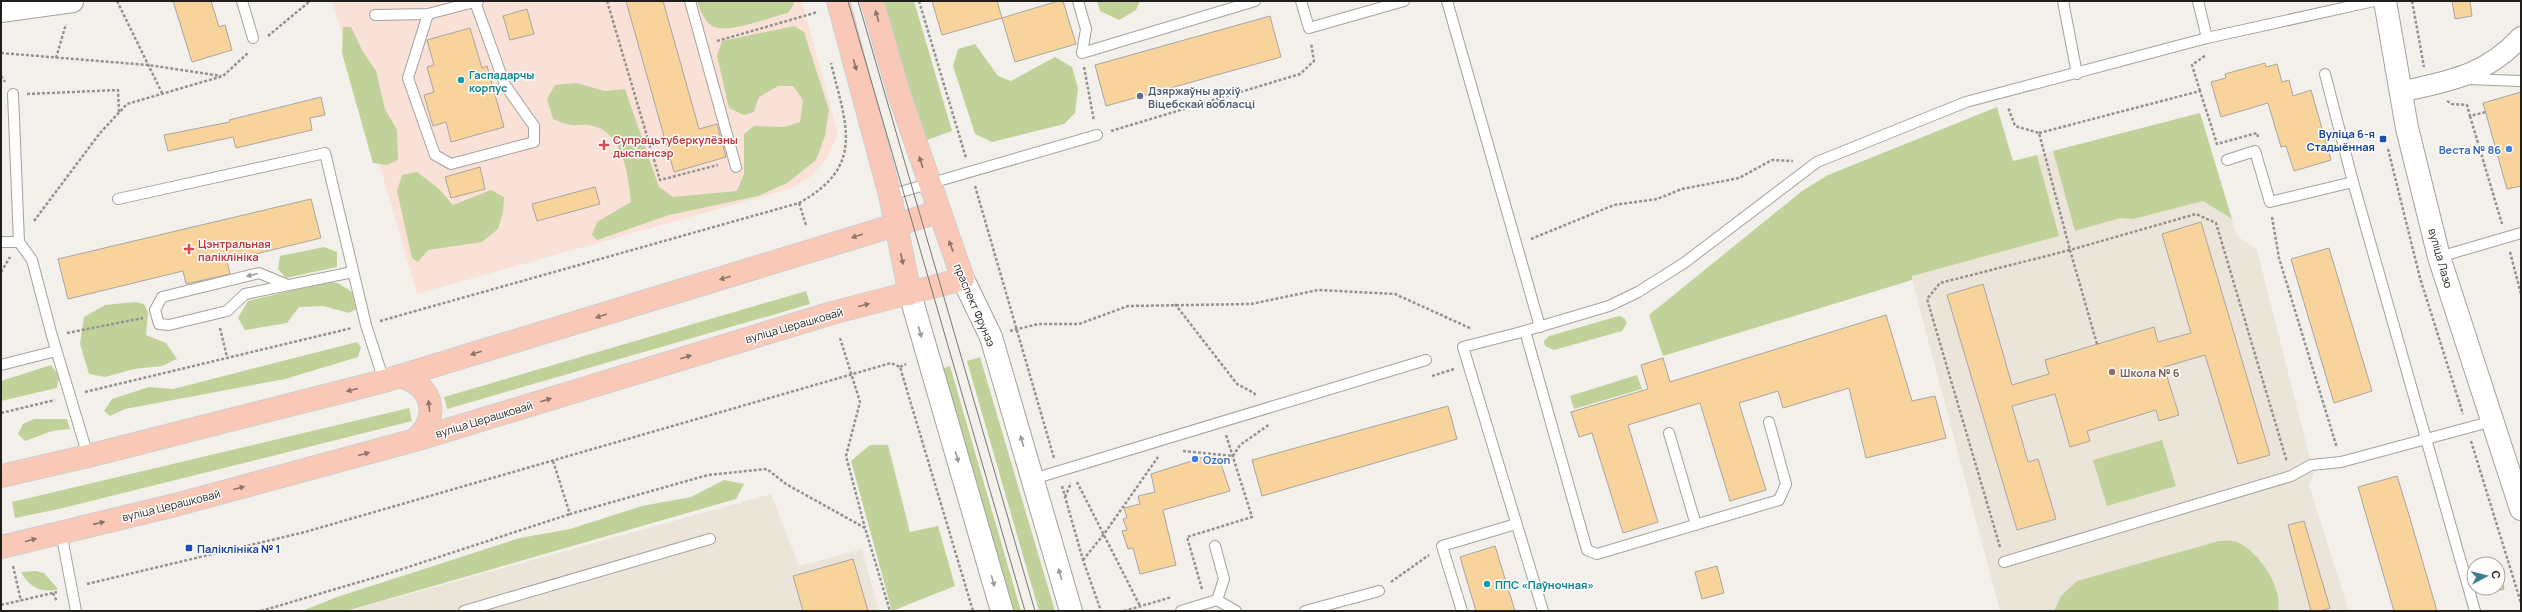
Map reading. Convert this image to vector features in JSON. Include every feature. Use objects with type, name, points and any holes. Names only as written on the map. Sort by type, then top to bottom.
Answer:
[{"type":"main road","points":[[838,1],[890,195],[910,294],[1002,611]]},
{"type":"main road","name":"праспект Фрунзэ","points":[[872,1],[899,94],[938,212],[963,279],[991,337],[1071,611]]},
{"type":"main road","name":"вуліца Лазо","points":[[2385,1],[2409,138],[2439,257],[2521,509]]},
{"type":"main road","points":[[1,476],[88,456],[391,379],[763,267],[895,224],[938,212]]},
{"type":"main road","name":"вуліца Церашковай","points":[[1,547],[175,505],[415,440],[832,313],[910,294],[963,279]]},
{"type":"main road","points":[[391,379],[417,383],[428,398],[431,408],[427,426],[415,440]]},
{"type":"street","points":[[1,12],[73,2]]},
{"type":"street","points":[[2400,92],[2457,79],[2485,68],[2521,37]]},
{"type":"lane","points":[[242,1],[258,39]]},
{"type":"lane","points":[[375,15],[428,14],[477,1],[505,85],[534,126],[534,142],[451,164],[435,155],[408,78],[428,14]]},
{"type":"lane","points":[[690,1],[736,167]]},
{"type":"lane","points":[[1078,1],[1086,29],[1082,53],[1255,1]]},
{"type":"lane","points":[[1301,1],[1309,28],[1404,1]]},
{"type":"lane","points":[[1447,1],[1540,327]]},
{"type":"lane","points":[[2063,1],[2077,74]]},
{"type":"lane","points":[[2198,1],[2207,38]]},
{"type":"lane","points":[[1543,611],[1463,347],[1525,332],[1609,306],[1638,292],[1684,263],[1817,162],[1966,102],[2077,74],[2207,38],[2374,1]]},
{"type":"lane","points":[[2326,74],[2353,182],[2425,440],[2475,611]]},
{"type":"lane","points":[[2457,79],[2521,81]]},
{"type":"lane","points":[[13,94],[19,242],[32,260],[56,351],[88,456]]},
{"type":"lane","points":[[890,195],[1097,135]]},
{"type":"lane","points":[[2227,160],[2255,151],[2270,202],[2353,182]]},
{"type":"lane","points":[[118,200],[325,153],[366,325],[391,379]]},
{"type":"lane","points":[[2439,257],[2521,233]]},
{"type":"lane","points":[[1,242],[19,242]]},
{"type":"lane","points":[[288,285],[260,273],[162,297],[155,310],[159,324],[169,325],[227,311],[245,294],[353,272]]},
{"type":"lane","points":[[1525,332],[1587,550],[1597,554],[1779,500],[1786,484],[1769,422]]},
{"type":"lane","points":[[1,365],[56,351]]},
{"type":"lane","points":[[1033,479],[1426,360]]},
{"type":"lane","points":[[2004,562],[2291,476],[2311,465],[2341,462],[2492,421]]},
{"type":"lane","points":[[1668,433],[1696,525]]},
{"type":"lane","points":[[1462,611],[1442,546],[1516,524]]},
{"type":"lane","points":[[61,532],[70,588],[76,611]]},
{"type":"lane","points":[[464,611],[710,539]]},
{"type":"lane","points":[[1215,546],[1224,579],[1217,600]]},
{"type":"lane","points":[[1305,611],[1379,591]]},
{"type":"lane","points":[[1181,611],[1217,600],[1236,611]]},
{"type":"path","points":[[117,1],[162,93]]},
{"type":"path","points":[[258,39],[310,1]]},
{"type":"path","points":[[607,1],[660,180],[718,165]]},
{"type":"path","points":[[2412,1],[2426,86],[2452,104],[2467,105],[2521,294]]},
{"type":"path","points":[[56,58],[73,2]]},
{"type":"path","points":[[702,45],[818,12],[820,19]]},
{"type":"path","points":[[1082,53],[1097,135],[1300,74],[1314,61],[1309,28]]},
{"type":"path","points":[[1,272],[19,242],[100,133],[127,104],[223,76],[252,50]]},
{"type":"path","points":[[1,53],[148,65],[223,76]]},
{"type":"path","points":[[2208,54],[2192,65],[2217,144],[2257,133],[2259,140]]},
{"type":"path","points":[[1,413],[227,357],[366,325],[799,203],[817,193],[835,176],[846,148],[845,122],[829,56]]},
{"type":"path","points":[[13,94],[118,90],[119,113]]},
{"type":"path","points":[[2003,93],[2015,126],[2038,132],[2200,91]]},
{"type":"path","points":[[2470,116],[2486,112]]},
{"type":"path","points":[[2038,132],[2097,344]]},
{"type":"path","points":[[1516,245],[1614,205],[1657,199],[1682,189],[1739,178],[1772,160],[1817,162]]},
{"type":"path","points":[[2270,202],[2279,258],[2341,462]]},
{"type":"path","points":[[799,203],[806,225]]},
{"type":"path","points":[[2004,562],[1927,299],[1940,283],[2070,250],[2196,214],[2216,223],[2291,476]]},
{"type":"path","points":[[1018,328],[1038,324],[1079,324],[1128,306],[1175,304],[1251,304],[1318,290],[1395,294],[1494,339]]},
{"type":"path","points":[[1175,304],[1237,384],[1254,392],[1264,409],[1270,425],[1240,445],[1233,456]]},
{"type":"path","points":[[52,336],[157,315]]},
{"type":"path","points":[[221,334],[227,357]]},
{"type":"path","points":[[840,338],[860,402],[846,456],[865,528],[890,611]]},
{"type":"path","points":[[1,605],[305,532],[891,363],[900,367],[973,611]]},
{"type":"path","points":[[900,367],[906,364]]},
{"type":"path","points":[[1196,591],[1203,589],[1188,537],[1252,517],[1226,433],[1218,435]]},
{"type":"path","points":[[1179,450],[1233,456]]},
{"type":"path","points":[[1083,560],[1104,534],[1159,455]]},
{"type":"path","points":[[553,461],[570,514]]},
{"type":"path","points":[[261,611],[390,573],[570,514],[708,475],[767,469],[786,484],[865,528]]},
{"type":"path","points":[[1065,497],[1074,476],[1140,606]]},
{"type":"path","points":[[1379,591],[1442,546]]},
{"type":"path","points":[[13,565],[21,601]]},
{"type":"path","points":[[1124,611],[1175,596]]},
{"type":"shaded area","name":"Супрацьтуберкулёзны дыспансэр","points":[[332,1],[802,1],[838,134],[828,156],[813,175],[792,188],[417,294]]},
{"type":"shaded area","name":"Школа № 6","points":[[2200,113],[2237,236],[2257,250],[2314,474],[2309,485],[2349,611],[2000,611],[1912,280],[1887,194]]},
{"type":"shaded area","points":[[771,494],[799,566],[862,549],[879,611],[348,611]]},
{"type":"green space","points":[[697,1],[793,1],[794,4],[788,13],[751,24],[721,28],[714,27],[708,23],[701,12]]},
{"type":"green space","points":[[882,1],[914,1],[952,131],[927,140],[919,125]]},
{"type":"green space","points":[[1097,1],[1140,1],[1136,10],[1119,20],[1100,11]]},
{"type":"green space","points":[[794,26],[804,32],[829,110],[825,136],[816,160],[787,183],[758,196],[669,215],[597,240],[592,235],[597,222],[631,202],[628,179],[622,155],[609,135],[600,129],[589,125],[571,125],[553,119],[547,99],[555,85],[576,83],[605,91],[625,89],[659,187],[673,197],[737,191],[744,174],[744,134],[754,126],[784,127],[800,122],[803,100],[793,86],[778,86],[759,97],[754,112],[744,115],[729,108],[717,56],[722,41]]},
{"type":"green space","points":[[343,27],[351,27],[363,52],[376,71],[385,109],[397,130],[398,160],[387,165],[373,163],[342,53]]},
{"type":"green space","points":[[975,44],[998,76],[1011,81],[1055,57],[1072,67],[1078,88],[1075,113],[1064,124],[992,142],[975,134],[953,66],[958,49]]},
{"type":"green space","points":[[1997,107],[2013,161],[2037,155],[2059,236],[1912,276],[1912,280],[1663,356],[1649,315],[1802,191],[1828,175]]},
{"type":"green space","points":[[2200,113],[2232,219],[2203,201],[2133,219],[2120,218],[2075,231],[2053,151]]},
{"type":"green space","points":[[417,172],[438,188],[453,205],[491,190],[504,197],[503,212],[498,229],[482,242],[428,250],[418,262],[412,258],[397,191],[402,175]]},
{"type":"green space","points":[[324,247],[337,252],[337,267],[286,278],[278,269],[280,256]]},
{"type":"green space","points":[[328,282],[338,283],[352,292],[356,309],[349,313],[323,306],[299,307],[287,323],[245,330],[238,318],[248,301]]},
{"type":"green space","points":[[806,291],[810,304],[447,409],[444,397]]},
{"type":"green space","points":[[135,302],[144,304],[148,313],[146,335],[166,343],[177,359],[162,366],[134,369],[105,377],[89,374],[80,344],[84,317],[105,305]]},
{"type":"green space","points":[[1619,316],[1624,318],[1627,323],[1622,331],[1554,350],[1545,346],[1544,341],[1549,336]]},
{"type":"green space","points":[[357,342],[361,347],[358,357],[285,379],[125,409],[110,416],[104,411],[112,399],[149,387],[173,389]]},
{"type":"green space","points":[[980,357],[1055,611],[1039,611],[967,361]]},
{"type":"green space","points":[[51,365],[59,376],[57,388],[1,401],[1,381]]},
{"type":"green space","points":[[950,366],[1021,611],[1011,611],[941,369]]},
{"type":"green space","points":[[1637,375],[1642,389],[1574,409],[1570,396]]},
{"type":"green space","points":[[409,408],[412,421],[59,509],[15,518],[12,502]]},
{"type":"green space","points":[[34,419],[67,419],[70,429],[52,431],[25,441],[18,434],[23,424]]},
{"type":"green space","points":[[2162,440],[2176,486],[2107,506],[2093,460]]},
{"type":"green space","points":[[870,445],[888,445],[910,532],[938,526],[955,586],[892,611],[851,461]]},
{"type":"green space","points":[[724,480],[744,484],[736,499],[346,611],[302,611],[337,597],[520,538],[570,529],[642,506],[691,497]]},
{"type":"green space","points":[[2219,541],[2237,542],[2245,547],[2261,562],[2268,571],[2277,592],[2279,602],[2278,611],[2054,611],[2061,596],[2077,581]]},
{"type":"green space","points":[[35,571],[44,573],[58,589],[47,591],[36,588],[28,582],[21,572]]},
{"type":"building","points":[[173,1],[211,1],[219,27],[225,25],[232,50],[192,62]]},
{"type":"building","points":[[626,1],[663,1],[699,129],[717,124],[726,157],[674,172]]},
{"type":"building","points":[[932,1],[997,1],[1002,18],[942,35]]},
{"type":"building","points":[[1058,1],[1063,1],[1076,44],[1015,62],[1002,18]]},
{"type":"building","points":[[2452,1],[2470,1],[2472,16],[2455,19]]},
{"type":"building","points":[[527,9],[534,34],[510,40],[503,16]]},
{"type":"building","points":[[1270,16],[1281,57],[1106,106],[1095,65]]},
{"type":"building","name":"Гаспадарчы корпус","points":[[470,28],[482,68],[487,66],[504,127],[451,142],[446,122],[433,126],[424,95],[434,92],[427,67],[434,65],[427,40]]},
{"type":"building","points":[[2265,63],[2266,67],[2277,64],[2282,82],[2289,80],[2293,96],[2311,90],[2331,160],[2294,171],[2286,146],[2281,147],[2268,103],[2221,117],[2211,82],[2226,78],[2225,74]]},
{"type":"building","name":"Веста № 86","points":[[2521,92],[2521,186],[2507,189],[2483,103]]},
{"type":"building","points":[[321,97],[325,115],[310,118],[312,130],[236,148],[233,137],[168,151],[164,135],[230,122],[229,120]]},
{"type":"building","points":[[480,167],[485,189],[451,198],[445,177]]},
{"type":"building","points":[[595,187],[600,204],[537,221],[532,204]]},
{"type":"building","name":"Цэнтральная паліклініка","points":[[311,199],[321,238],[227,261],[230,274],[186,284],[183,271],[68,299],[58,259]]},
{"type":"building","points":[[2201,222],[2270,455],[2238,464],[2205,355],[2164,367],[2179,415],[2159,421],[2156,410],[2087,431],[2090,441],[2070,447],[2055,394],[2012,406],[2028,462],[2038,459],[2056,519],[2017,530],[1947,295],[1983,284],[2012,385],[2049,374],[2045,360],[2154,327],[2158,342],[2191,333],[2162,234]]},
{"type":"building","points":[[2329,248],[2372,391],[2334,403],[2291,259]]},
{"type":"building","points":[[1886,315],[1912,401],[1935,396],[1946,438],[1866,458],[1849,388],[1783,408],[1778,391],[1739,403],[1766,490],[1730,501],[1700,403],[1628,425],[1658,522],[1623,533],[1592,433],[1579,437],[1571,412],[1648,389],[1641,365],[1663,358],[1670,382]]},
{"type":"building","points":[[1448,406],[1457,439],[1262,496],[1252,460]]},
{"type":"building","points":[[1207,456],[1219,458],[1230,491],[1163,510],[1176,565],[1140,574],[1133,548],[1128,549],[1122,531],[1127,530],[1123,519],[1127,518],[1124,508],[1140,504],[1138,496],[1155,492],[1151,474]]},
{"type":"building","points":[[2397,476],[2437,611],[2394,611],[2358,487]]},
{"type":"building","points":[[2304,521],[2330,608],[2320,611],[2311,611],[2288,525]]},
{"type":"building","name":"ППС «Паўночная»","points":[[1495,546],[1515,611],[1476,611],[1460,557]]},
{"type":"building","points":[[853,559],[868,611],[803,611],[793,576]]},
{"type":"building","points":[[1717,566],[1724,593],[1702,599],[1695,572]]},
{"type":"tram line","points":[[848,1],[1025,611]]},
{"type":"tram line","points":[[858,1],[1035,611]]},
{"type":"place","name":"Гаспадарчы корпус","points":[[461,80]]},
{"type":"place","name":"Дзяржаўны архіў Віцебскай вобласці","points":[[1140,96]]},
{"type":"place","name":"Вуліца 6-я Стадыённая","points":[[2383,139]]},
{"type":"place","name":"Супрацьтуберкулёзны дыспансэр","points":[[604,145]]},
{"type":"place","name":"Веста № 86","points":[[2509,149]]},
{"type":"place","name":"Цэнтральная паліклініка","points":[[189,249]]},
{"type":"place","name":"Школа № 6","points":[[2112,372]]},
{"type":"place","name":"Ozon","points":[[1195,459]]},
{"type":"place","name":"Паліклініка № 1","points":[[189,548]]},
{"type":"place","name":"ППС «Паўночная»","points":[[1487,584]]}]
